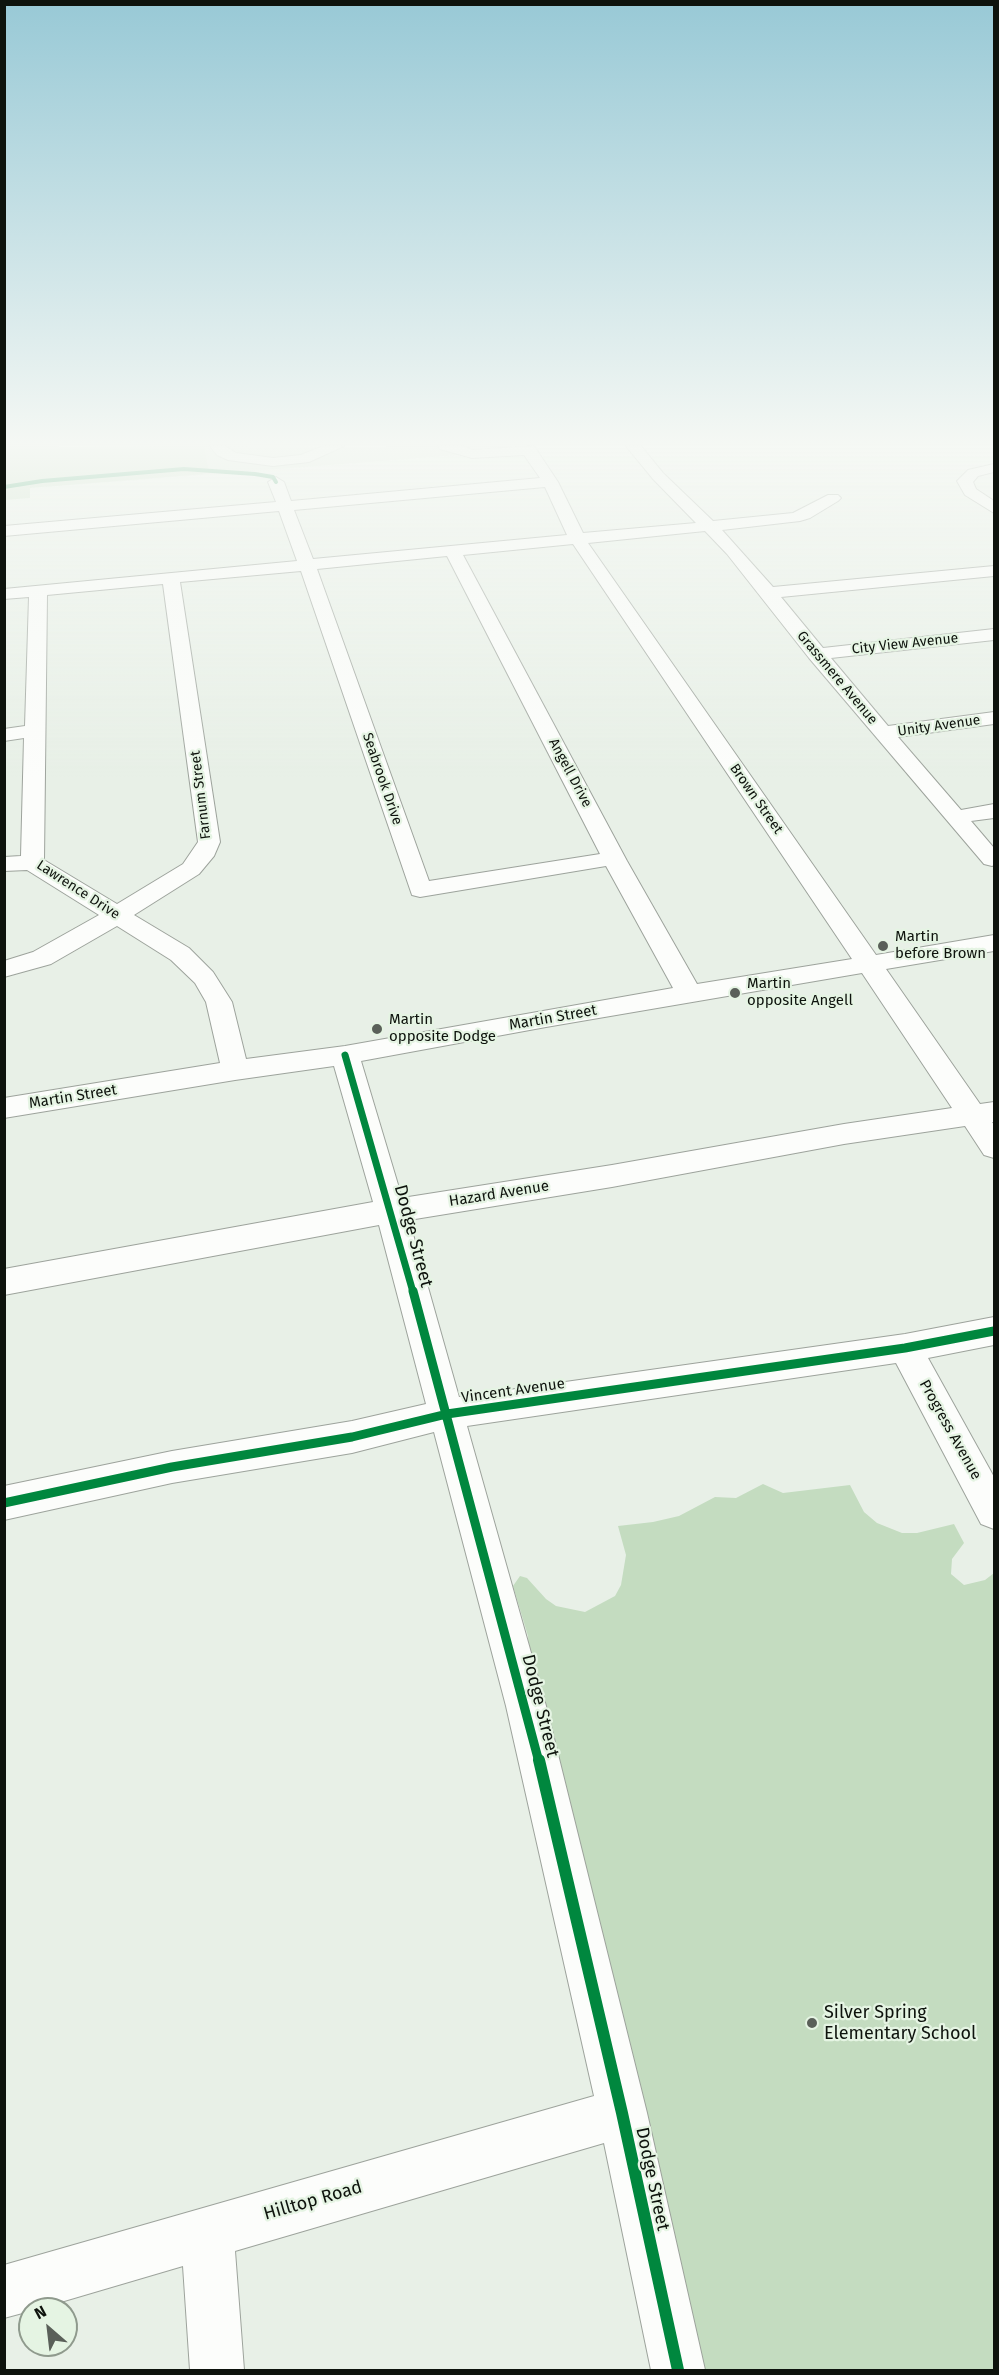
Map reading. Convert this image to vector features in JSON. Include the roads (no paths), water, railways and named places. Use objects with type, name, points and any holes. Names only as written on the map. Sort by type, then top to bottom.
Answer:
[{"type":"street","name":"Seabrook Drive","points":[[305,557],[420,890],[615,858]]},
{"type":"street","points":[[4,594],[382,557]]},
{"type":"street","name":"Angell Drive","points":[[456,557],[690,995]]},
{"type":"street","name":"Brown Street","points":[[590,557],[868,965],[984,1114],[994,1147]]},
{"type":"street","name":"Grassmere Avenue","points":[[736,557],[816,654],[992,859]]},
{"type":"street","points":[[767,593],[994,571]]},
{"type":"street","name":"Farnum Street","points":[[4,969],[42,958],[73,942],[191,869],[202,856],[208,842],[171,577]]},
{"type":"street","name":"Lawrence Drive","points":[[38,590],[32,863],[180,954],[204,978],[219,1002],[235,1070]]},
{"type":"street","name":"City View Avenue","points":[[816,654],[994,634]]},
{"type":"street","name":"Unity Avenue","points":[[883,733],[994,718]]},
{"type":"street","points":[[4,735],[35,731]]},
{"type":"street","points":[[956,817],[994,811]]},
{"type":"street","points":[[4,864],[32,863]]},
{"type":"street","name":"Martin Street","points":[[4,1108],[235,1070],[345,1055],[994,943]]},
{"type":"street","name":"Dodge Street","points":[[345,1055],[391,1211],[526,1706],[622,2113],[678,2370]]},
{"type":"street","name":"Hazard Avenue","points":[[4,1282],[391,1211],[612,1176],[844,1134],[984,1114]]},
{"type":"street","name":"Vincent Avenue","points":[[4,1503],[172,1467],[352,1437],[447,1414],[905,1348],[994,1331]]},
{"type":"street","name":"Progress Avenue","points":[[905,1348],[994,1512]]},
{"type":"street","name":"Hilltop Road","points":[[4,2292],[622,2113]]},
{"type":"street","points":[[207,2232],[217,2370]]},
{"type":"place","name":"Martin before Brown","points":[[883,946]]},
{"type":"place","name":"Martin opposite Angell","points":[[735,993]]},
{"type":"place","name":"Martin opposite Dodge","points":[[377,1029]]},
{"type":"place","name":"Silver Spring Elementary School","points":[[812,2023]]}]
